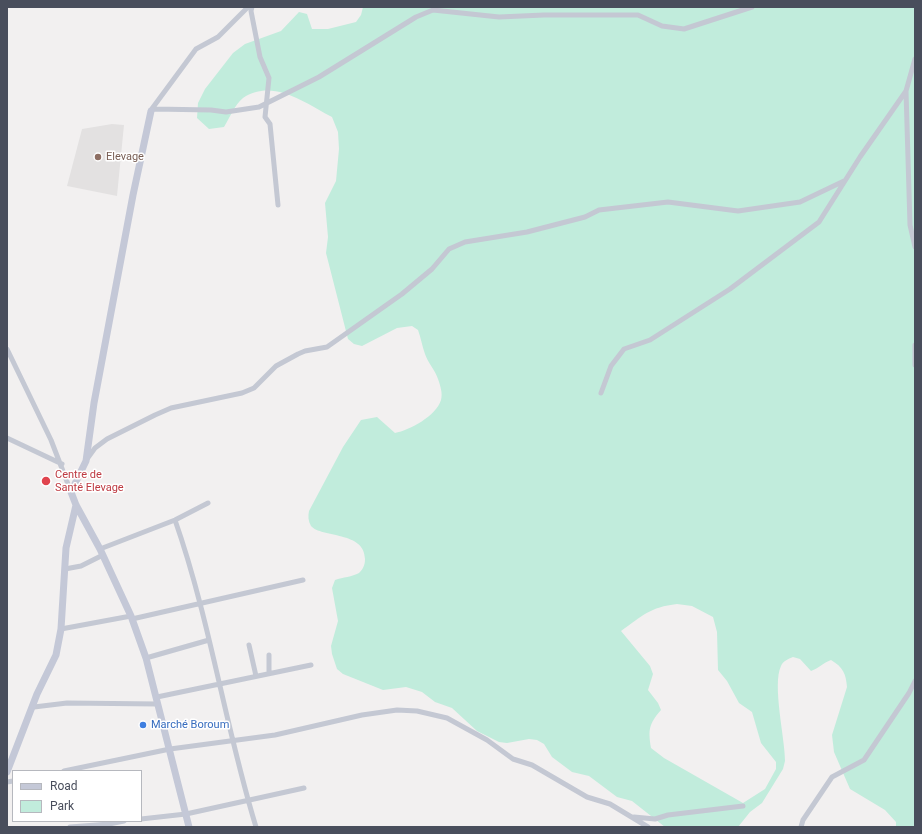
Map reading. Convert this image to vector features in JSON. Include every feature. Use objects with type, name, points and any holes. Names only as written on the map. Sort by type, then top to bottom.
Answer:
[{"type":"street","points":[[86,462],[94,404],[134,188],[151,111],[196,49],[218,37],[248,7]]},
{"type":"street","points":[[252,7],[260,57],[269,78],[266,117],[270,124],[278,205]]},
{"type":"street","points":[[151,111],[154,109],[211,110],[226,112],[259,107],[318,77],[416,17],[433,10],[499,17],[544,15],[638,16],[662,26],[684,29],[752,7]]},
{"type":"street","points":[[915,59],[906,91],[910,225],[915,247]]},
{"type":"street","points":[[601,393],[611,366],[624,349],[650,340],[686,318],[730,289],[819,222],[844,181],[906,91]]},
{"type":"street","points":[[71,492],[95,448],[155,415],[171,408],[242,394],[254,388],[276,366],[298,354],[305,351],[327,348],[402,294],[432,269],[448,249],[465,242],[527,232],[585,217],[599,210],[668,202],[738,211],[800,202],[844,181]]},
{"type":"street","points":[[915,345],[915,365]]},
{"type":"street","points":[[7,349],[62,464],[76,505],[101,552],[131,617],[146,658],[158,700],[189,827]]},
{"type":"street","points":[[7,438],[62,464]]},
{"type":"street","points":[[65,569],[80,566],[101,552],[175,520],[208,503]]},
{"type":"street","points":[[7,772],[34,707],[37,694],[56,655],[61,630],[66,548],[76,505]]},
{"type":"street","points":[[175,520],[188,556],[232,740],[256,827]]},
{"type":"street","points":[[61,630],[131,617],[303,580]]},
{"type":"street","points":[[146,658],[209,640]]},
{"type":"street","points":[[249,645],[247,653],[256,676]]},
{"type":"street","points":[[269,656],[269,673]]},
{"type":"street","points":[[34,707],[67,703],[158,700],[219,683],[311,665]]},
{"type":"street","points":[[801,827],[832,777],[864,760],[909,693],[915,681]]},
{"type":"street","points":[[69,770],[170,750],[274,735],[380,712],[397,710],[432,713],[458,723],[487,740],[513,759],[532,765],[587,797],[610,804],[648,827]]},
{"type":"street","points":[[142,819],[186,814],[304,788]]},
{"type":"street","points":[[631,816],[655,820],[681,813],[743,806]]},
{"type":"street","points":[[70,827],[119,822]]},
{"type":"shaded area","name":"Elevage","points":[[112,124],[124,125],[117,196],[67,186],[82,129]]},
{"type":"green space","points":[[363,7],[915,7],[915,827],[896,827],[896,822],[885,810],[850,789],[834,752],[832,735],[847,687],[847,682],[841,668],[831,660],[811,671],[800,659],[793,657],[786,660],[782,664],[779,675],[778,698],[785,761],[783,769],[762,803],[750,812],[738,827],[665,827],[632,801],[617,797],[589,776],[572,772],[552,757],[544,744],[537,740],[529,739],[507,743],[499,742],[477,731],[452,708],[435,702],[422,692],[406,687],[383,690],[343,674],[337,669],[331,646],[338,621],[332,588],[335,580],[359,573],[364,567],[365,559],[363,550],[351,539],[316,530],[311,526],[308,518],[309,511],[343,447],[361,420],[377,417],[395,433],[408,429],[428,417],[438,406],[442,397],[440,386],[437,376],[426,357],[418,330],[412,326],[397,328],[362,346],[354,344],[348,339],[326,253],[328,237],[325,203],[336,181],[339,149],[338,132],[332,117],[289,95],[266,91],[254,92],[243,98],[235,108],[224,127],[209,129],[197,118],[198,103],[205,89],[233,53],[245,44],[281,31],[299,12],[307,14],[312,29],[328,29],[356,22],[361,15]],"holes":[[[677,604],[692,606],[713,617],[717,632],[718,670],[727,681],[739,703],[752,712],[761,743],[776,762],[776,769],[765,789],[743,803],[664,758],[651,748],[650,727],[661,710],[658,703],[648,690],[653,674],[650,666],[621,631],[647,613],[660,607]]]},
{"type":"place","name":"Elevage","points":[[98,157]]},
{"type":"place","name":"Centre de Santé Elevage","points":[[46,481]]},
{"type":"place","name":"Marché Boroum","points":[[143,725]]}]
